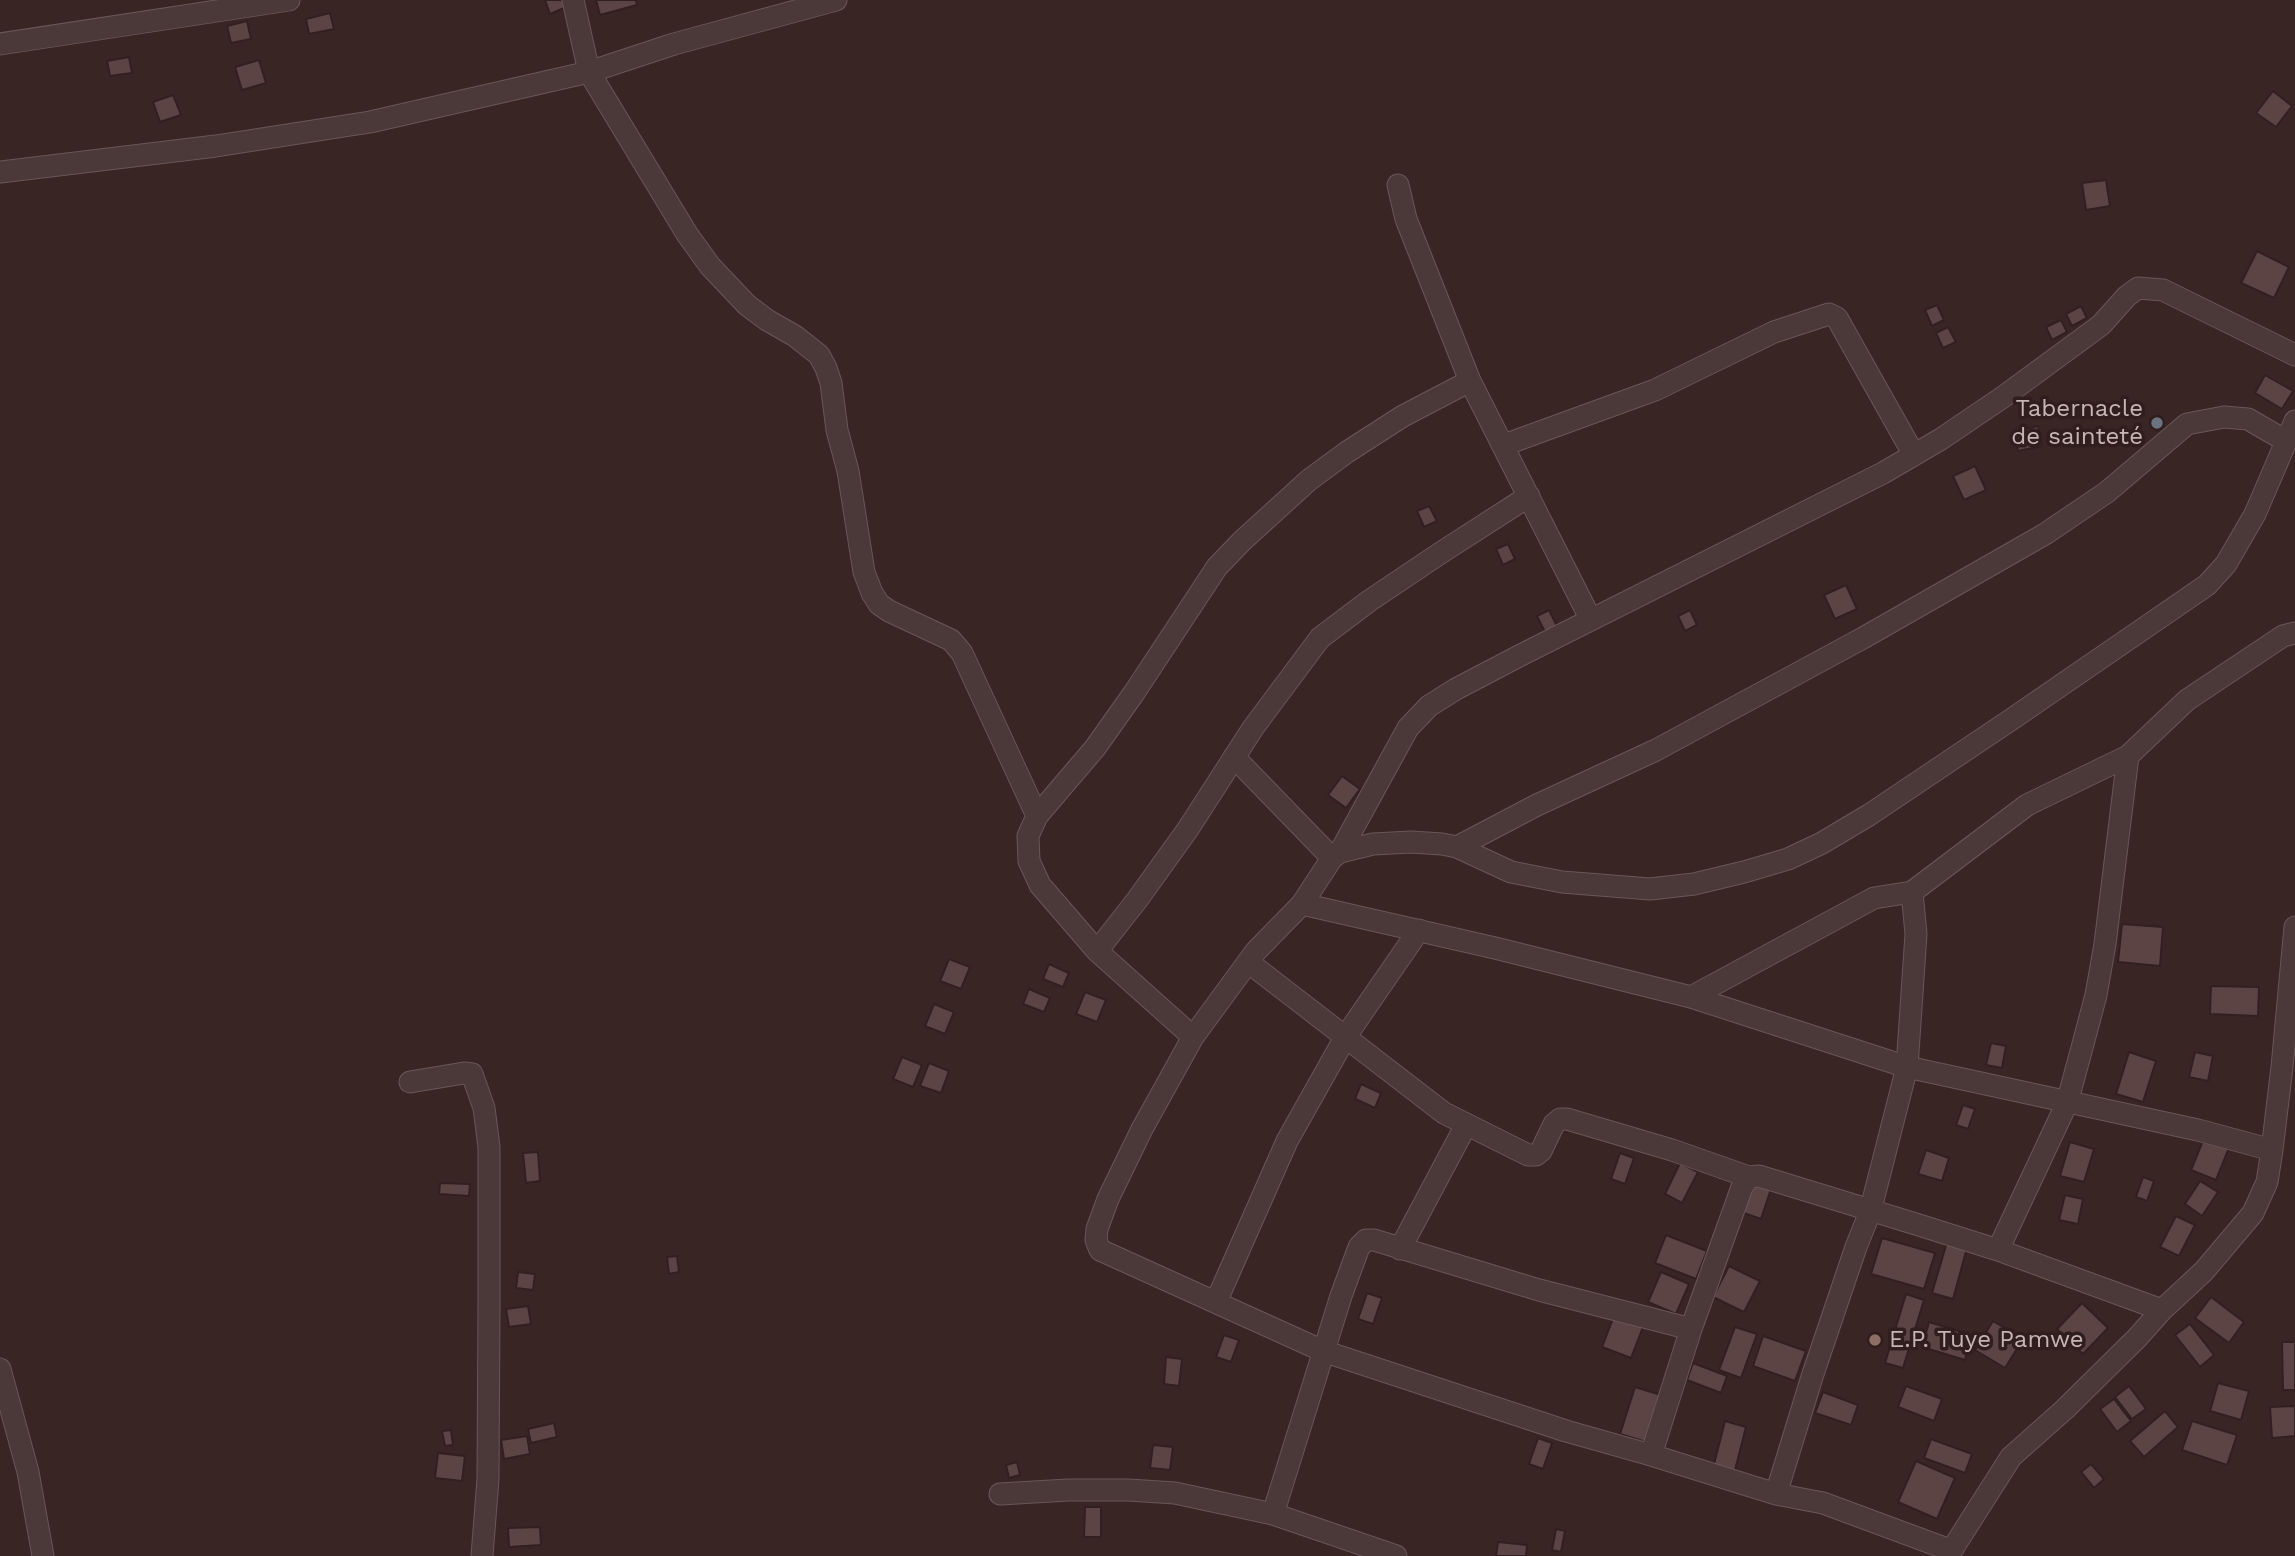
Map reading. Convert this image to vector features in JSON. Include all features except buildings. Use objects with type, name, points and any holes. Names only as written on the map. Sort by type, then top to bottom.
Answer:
[{"type":"street","points":[[0,44],[289,0]]},
{"type":"street","points":[[573,0],[589,72],[663,198],[710,266],[747,305],[819,355],[831,383],[837,430],[848,471],[864,572],[873,593],[879,604],[889,611],[951,640],[962,653],[1037,816]]},
{"type":"street","points":[[0,172],[216,146],[370,122],[589,72],[674,44],[835,0]]},
{"type":"street","points":[[1398,185],[1406,219],[1470,381],[1591,620]]},
{"type":"street","points":[[2295,355],[2163,290],[2138,288],[2127,296],[2101,325],[2003,397],[1883,473],[1456,689],[1429,706],[1408,728],[1336,855],[1303,904],[1280,925],[1248,962],[1193,1037],[1147,1119],[1108,1199],[1097,1229],[1096,1240],[1100,1250],[1323,1351],[1505,1412],[1776,1494],[1823,1503],[1949,1553],[2011,1457],[2065,1409],[2204,1271],[2253,1213],[2267,1182],[2272,1150],[2295,927]]},
{"type":"street","points":[[1504,445],[1655,390],[1774,332],[1829,314],[1837,318],[1913,455]]},
{"type":"street","points":[[1193,1037],[1097,951],[1040,885],[1028,861],[1028,836],[1037,816],[1095,748],[1217,568],[1242,541],[1309,480],[1347,452],[1403,416],[1470,381]]},
{"type":"street","points":[[1336,855],[1373,844],[1411,842],[1457,847],[1511,872],[1562,882],[1650,889],[1694,884],[1744,872],[1788,859],[1822,844],[2012,719],[2207,585],[2226,564],[2255,514],[2291,431],[2248,419],[2224,417],[2187,424],[2107,492],[2045,534],[1863,638],[1656,750],[1537,805],[1457,847]]},
{"type":"street","points":[[1097,951],[1181,839],[1234,757],[1320,638],[1442,552],[1529,496]]},
{"type":"street","points":[[1691,997],[1874,898],[1912,892],[2026,805],[2128,755],[2187,699],[2283,636],[2295,633]]},
{"type":"street","points":[[1998,1250],[2067,1103],[2096,995],[2105,944],[2128,755]]},
{"type":"street","points":[[1234,757],[1336,855]]},
{"type":"street","points":[[1776,1494],[1812,1377],[1870,1212],[1907,1067],[1916,934],[1912,892]]},
{"type":"street","points":[[1303,904],[1691,997],[1907,1067],[2198,1130],[2272,1150]]},
{"type":"street","points":[[1216,1301],[1287,1141],[1346,1036],[1419,930]]},
{"type":"street","points":[[1248,962],[1444,1113],[1528,1155],[1536,1155],[1541,1151],[1554,1124],[1560,1119],[1567,1119],[1672,1150],[1748,1177],[1759,1176],[1998,1250],[2162,1310]]},
{"type":"street","points":[[410,1082],[472,1074],[484,1108],[489,1147],[489,1306],[488,1479],[482,1556]]},
{"type":"street","points":[[1400,1249],[1466,1125]]},
{"type":"street","points":[[1651,1455],[1691,1329],[1742,1187],[1748,1177]]},
{"type":"street","points":[[1273,1514],[1323,1351],[1359,1247],[1366,1240],[1374,1240],[1539,1290],[1691,1329]]},
{"type":"street","points":[[0,1369],[28,1472],[43,1556]]},
{"type":"street","points":[[1000,1494],[1068,1490],[1175,1493],[1273,1514],[1395,1556]]},
{"type":"place","name":"Tabernacle de sainteté","points":[[2157,423]]},
{"type":"place","name":"E.P. Tuye Pamwe","points":[[1875,1340]]}]
